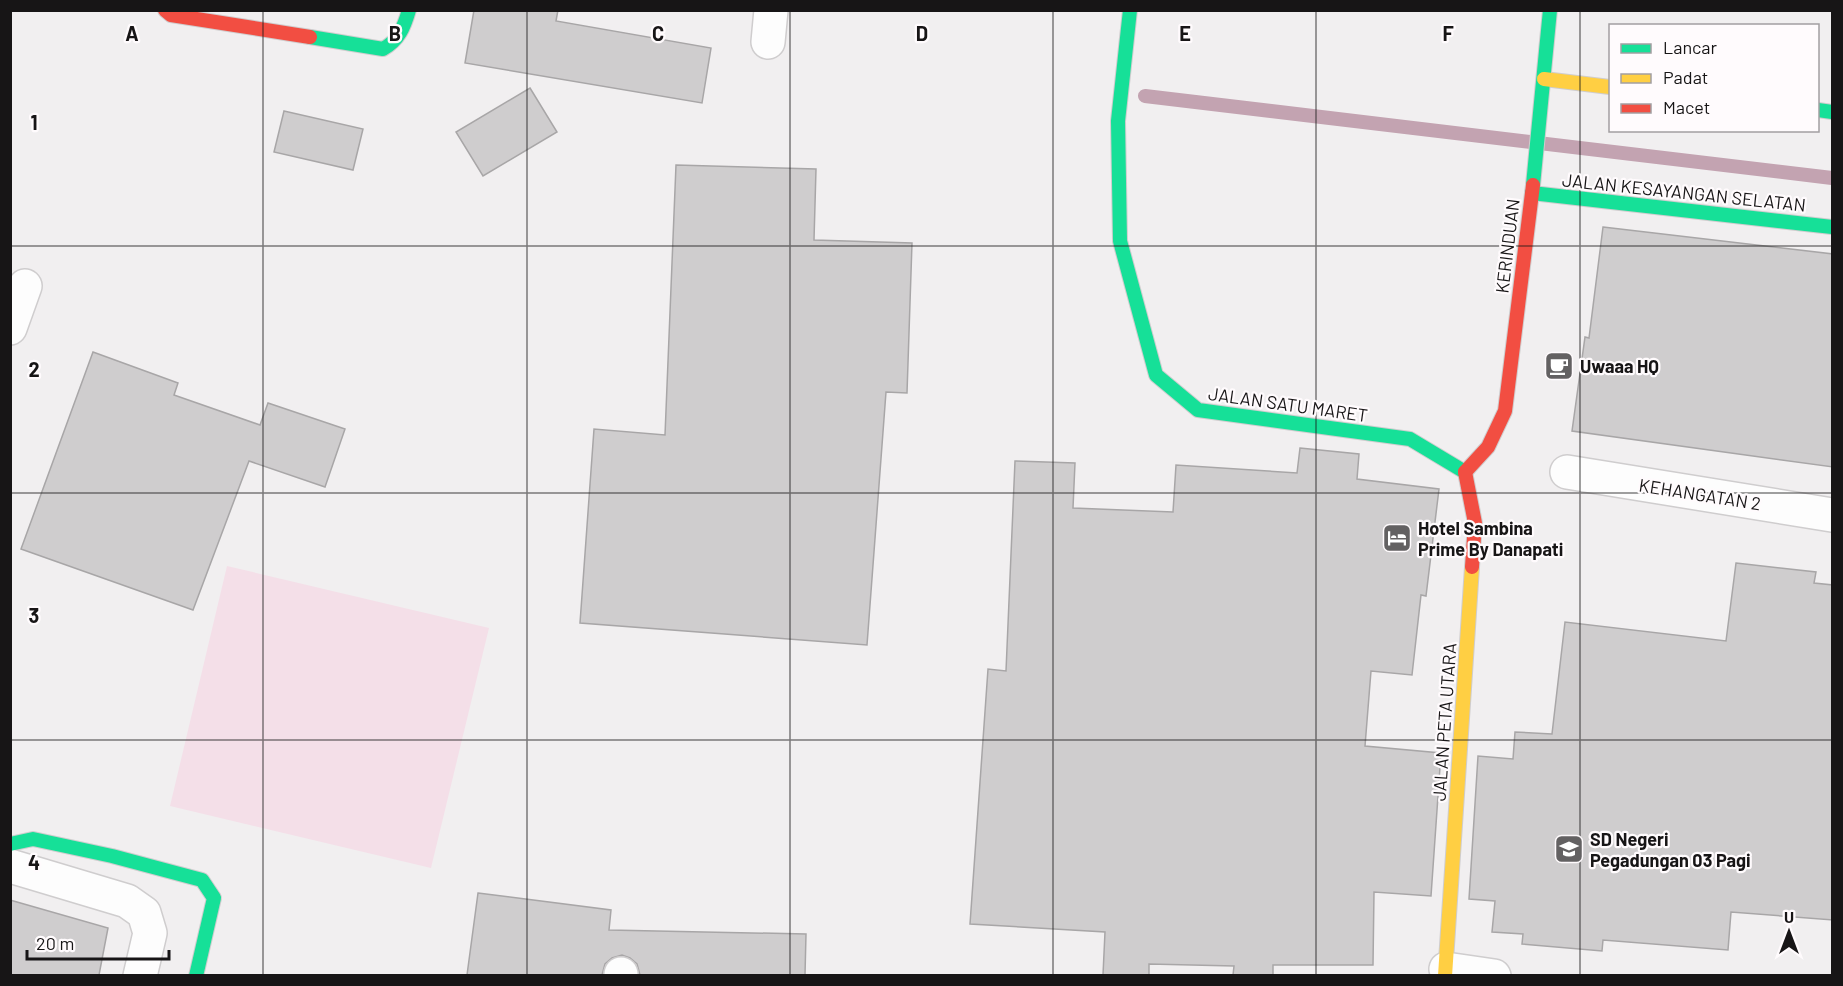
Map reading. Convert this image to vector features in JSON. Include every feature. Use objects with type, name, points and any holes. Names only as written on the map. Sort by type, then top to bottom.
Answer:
[{"type":"street","points":[[165,10],[171,15],[383,49],[396,41],[405,26],[409,10]]},
{"type":"street","name":"JALAN SATU MARET","points":[[1130,10],[1118,121],[1120,241],[1156,375],[1197,410],[1410,440],[1465,472]]},
{"type":"street","name":"KERINDUAN","points":[[1465,472],[1488,447],[1505,411],[1533,188],[1550,10]]},
{"type":"street","points":[[1544,85],[1609,87]]},
{"type":"street","name":"JALAN KESAYANGAN SELATAN","points":[[1533,188],[1833,227]]},
{"type":"street","points":[[10,328],[25,286]]},
{"type":"street","name":"JALAN PETA UTARA","points":[[1446,972],[1475,523],[1465,472]]},
{"type":"street","name":"KEHANGATAN 2","points":[[1567,472],[1833,515]]},
{"type":"street","points":[[140,975],[150,933],[144,913],[127,901],[13,859],[33,839],[112,856],[202,880],[214,898],[196,975]]},
{"type":"street","points":[[1446,972],[1494,975]]},
{"type":"shaded area","points":[[227,566],[489,628],[431,868],[170,806]]},
{"type":"building","points":[[474,10],[558,10],[556,21],[711,48],[702,103],[465,63]]},
{"type":"building","points":[[530,88],[557,132],[483,176],[456,132]]},
{"type":"building","points":[[284,111],[363,129],[353,170],[274,152]]},
{"type":"building","points":[[676,165],[816,169],[814,240],[912,243],[907,393],[886,392],[867,645],[580,623],[594,429],[665,435]]},
{"type":"building","points":[[1603,227],[1833,254],[1833,467],[1572,431],[1585,337],[1589,338]]},
{"type":"building","points":[[93,352],[178,383],[174,395],[260,425],[268,403],[345,429],[325,487],[249,461],[193,610],[21,549]]},
{"type":"building","points":[[1300,448],[1359,454],[1357,479],[1439,489],[1426,596],[1421,595],[1412,675],[1371,671],[1365,746],[1441,753],[1431,896],[1374,892],[1373,965],[1273,965],[1273,975],[1233,975],[1234,966],[1149,964],[1149,975],[1103,975],[1105,932],[970,924],[988,669],[1006,671],[1015,461],[1075,463],[1073,508],[1173,512],[1176,465],[1297,473]]},
{"type":"building","points":[[1736,563],[1816,572],[1814,583],[1833,585],[1833,920],[1731,912],[1728,950],[1603,940],[1602,951],[1522,944],[1523,934],[1492,932],[1495,901],[1469,899],[1478,756],[1513,759],[1515,732],[1552,734],[1565,622],[1726,641]]},
{"type":"building","points":[[478,893],[611,910],[609,930],[806,934],[805,975],[640,975],[637,964],[622,955],[612,958],[605,964],[602,975],[467,975]]},
{"type":"building","points":[[10,900],[108,928],[99,975],[10,975]]},
{"type":"waterway","points":[[1145,96],[1832,178]]},
{"type":"traffic: fast","points":[[310,37],[383,49],[393,42],[400,32],[409,10]]},
{"type":"traffic: fast","points":[[1130,10],[1118,121],[1120,241],[1156,375],[1198,410],[1410,439],[1465,472]]},
{"type":"traffic: fast","points":[[1533,185],[1550,10]]},
{"type":"traffic: fast","points":[[1819,110],[1832,112]]},
{"type":"traffic: fast","points":[[1532,193],[1832,227]]},
{"type":"traffic: fast","points":[[10,844],[33,839],[112,856],[202,880],[214,898],[196,976]]},
{"type":"traffic: slow","points":[[1544,79],[1609,87]]},
{"type":"traffic: slow","points":[[1445,976],[1472,567]]},
{"type":"traffic: jam","points":[[165,10],[171,15],[310,37]]},
{"type":"traffic: jam","points":[[1465,472],[1488,447],[1505,411],[1533,185]]},
{"type":"traffic: jam","points":[[1465,472],[1475,523],[1472,567]]},
{"type":"place","name":"Uwaaa HQ","points":[[1559,366]]},
{"type":"place","name":"Hotel Sambina Prime By Danapati","points":[[1397,538]]},
{"type":"place","name":"SD Negeri Pegadungan 03 Pagi","points":[[1569,849]]}]
